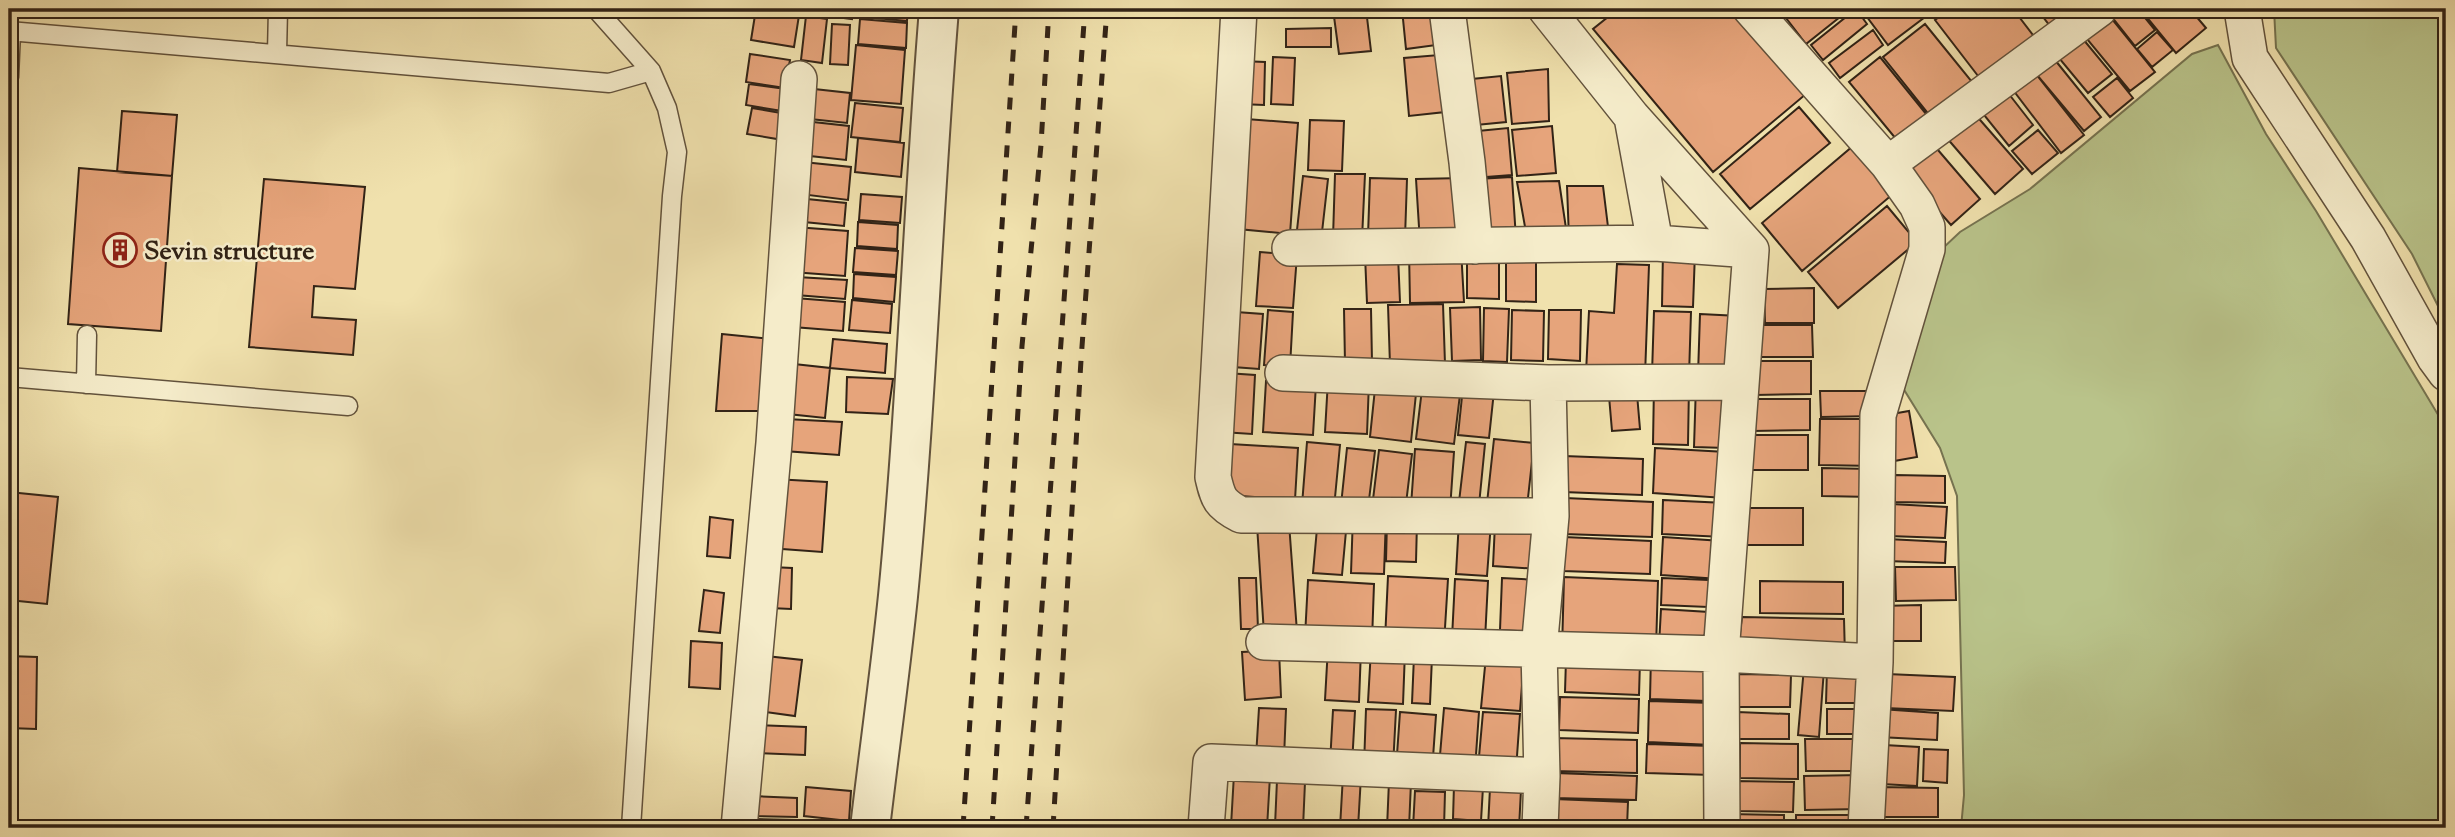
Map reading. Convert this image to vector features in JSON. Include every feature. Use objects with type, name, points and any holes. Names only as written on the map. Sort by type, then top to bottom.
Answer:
[{"type":"street","points":[[870,828],[898,596],[939,9]]},
{"type":"street","points":[[1239,9],[1213,477],[1217,495],[1224,506],[1241,515],[1551,516]]},
{"type":"street","points":[[1447,9],[1475,246]]},
{"type":"street","points":[[1546,9],[1632,117],[1751,250],[1721,654],[1722,828]]},
{"type":"street","points":[[1888,164],[2099,9]]},
{"type":"street","points":[[2242,9],[2250,58],[2368,238],[2446,373]]},
{"type":"street","points":[[1755,10],[1888,164],[1917,205],[1927,226],[1927,249],[1878,415],[1875,662],[1866,828]]},
{"type":"street","points":[[739,828],[774,443],[799,79]]},
{"type":"street","points":[[1632,117],[1655,243]]},
{"type":"street","points":[[1290,248],[1655,243],[1751,250]]},
{"type":"street","points":[[1283,373],[1548,383],[1741,382]]},
{"type":"street","points":[[1540,828],[1542,776],[1539,650],[1551,516],[1548,383]]},
{"type":"street","points":[[1264,642],[1721,654],[1875,662]]},
{"type":"street","points":[[1206,828],[1211,762],[1542,776]]},
{"type":"lane","points":[[277,53],[278,9]]},
{"type":"lane","points":[[596,9],[651,71],[667,107],[677,152],[670,223],[631,828]]},
{"type":"lane","points":[[9,77],[10,31],[609,83],[651,71]]},
{"type":"lane","points":[[86,384],[87,335]]},
{"type":"lane","points":[[9,377],[348,406]]},
{"type":"green space","points":[[2274,9],[2446,9],[2446,322],[2412,254],[2276,48]]},
{"type":"green space","points":[[2218,45],[2266,134],[2316,211],[2446,428],[2446,828],[1961,828],[1964,795],[1957,496],[1940,448],[1903,388],[1943,248],[1960,232],[2030,189],[2192,54]]},
{"type":"building","points":[[756,9],[800,9],[794,47],[751,40]]},
{"type":"building","points":[[814,9],[853,9],[852,19],[814,14]]},
{"type":"building","points":[[865,9],[908,9],[907,21],[865,17]]},
{"type":"building","points":[[1333,9],[1366,9],[1371,51],[1339,54]]},
{"type":"building","points":[[1402,9],[1440,9],[1444,44],[1406,49]]},
{"type":"building","points":[[1618,9],[1735,9],[1806,94],[1713,172],[1593,29]]},
{"type":"building","points":[[1797,9],[1850,9],[1806,44],[1786,18]]},
{"type":"building","points":[[1856,9],[1867,24],[1823,60],[1811,45]]},
{"type":"building","points":[[1861,9],[1919,9],[1925,17],[1888,45]]},
{"type":"building","points":[[1950,9],[2013,9],[2043,48],[1985,85],[1935,20]]},
{"type":"building","points":[[2037,9],[2073,9],[2050,26]]},
{"type":"building","points":[[2112,9],[2138,9],[2155,30],[2135,46],[2108,12]]},
{"type":"building","points":[[2140,9],[2190,9],[2206,28],[2176,53]]},
{"type":"building","points":[[806,16],[827,19],[822,63],[801,60]]},
{"type":"building","points":[[860,19],[907,23],[906,48],[858,44]]},
{"type":"building","points":[[2112,19],[2155,72],[2130,91],[2087,39]]},
{"type":"building","points":[[832,24],[850,25],[848,65],[830,64]]},
{"type":"building","points":[[1925,24],[1977,88],[1935,122],[1883,57]]},
{"type":"building","points":[[1331,28],[1331,47],[1286,47],[1286,29]]},
{"type":"building","points":[[1873,30],[1883,45],[1840,78],[1829,63]]},
{"type":"building","points":[[2157,32],[2173,50],[2152,67],[2137,49]]},
{"type":"building","points":[[2078,33],[2112,74],[2088,93],[2054,52]]},
{"type":"building","points":[[856,45],[905,50],[901,104],[851,100]]},
{"type":"building","points":[[750,54],[790,60],[785,88],[746,82]]},
{"type":"building","points":[[1439,55],[1445,112],[1409,116],[1404,58]]},
{"type":"building","points":[[1273,57],[1295,58],[1293,105],[1271,104]]},
{"type":"building","points":[[1880,57],[1931,120],[1901,145],[1849,82]]},
{"type":"building","points":[[2055,60],[2101,117],[2084,131],[2037,75]]},
{"type":"building","points":[[1241,61],[1265,62],[1264,105],[1240,104]]},
{"type":"building","points":[[1548,69],[1549,121],[1512,124],[1507,73]]},
{"type":"building","points":[[2032,69],[2084,135],[2061,153],[2010,86]]},
{"type":"building","points":[[1501,76],[1506,122],[1466,126],[1462,80]]},
{"type":"building","points":[[2117,78],[2133,98],[2110,117],[2093,97]]},
{"type":"building","points":[[749,84],[786,89],[782,111],[746,105]]},
{"type":"building","points":[[805,88],[850,93],[847,123],[801,118]]},
{"type":"building","points":[[2005,89],[2033,125],[2009,146],[1980,110]]},
{"type":"building","points":[[855,103],[903,108],[900,142],[851,137]]},
{"type":"building","points":[[1799,107],[1830,143],[1750,209],[1720,174]]},
{"type":"building","points":[[752,108],[781,113],[777,139],[747,134]]},
{"type":"building","points":[[122,111],[177,115],[172,176],[117,172]]},
{"type":"building","points":[[1974,113],[2023,169],[1995,194],[1946,137]]},
{"type":"building","points":[[1246,119],[1298,123],[1290,234],[1238,229]]},
{"type":"building","points":[[1310,120],[1344,121],[1342,171],[1308,170]]},
{"type":"building","points":[[804,121],[849,126],[846,160],[801,155]]},
{"type":"building","points":[[1552,126],[1556,173],[1517,176],[1512,130]]},
{"type":"building","points":[[1508,128],[1512,175],[1473,178],[1468,132]]},
{"type":"building","points":[[2038,130],[2058,153],[2032,174],[2012,151]]},
{"type":"building","points":[[858,138],[904,143],[901,177],[855,172]]},
{"type":"building","points":[[1932,143],[1980,199],[1951,225],[1902,169]]},
{"type":"building","points":[[1853,146],[1893,194],[1802,271],[1762,223]]},
{"type":"building","points":[[803,162],[851,167],[848,200],[800,194]]},
{"type":"building","name":"Sevin structure","points":[[79,168],[172,176],[161,331],[68,324]]},
{"type":"building","points":[[1335,174],[1365,174],[1362,239],[1333,238]]},
{"type":"building","points":[[1303,176],[1328,179],[1322,232],[1297,230]]},
{"type":"building","points":[[1512,177],[1516,239],[1481,241],[1477,179]]},
{"type":"building","points":[[1370,178],[1407,179],[1405,238],[1368,236]]},
{"type":"building","points":[[1464,178],[1468,241],[1420,243],[1416,179]]},
{"type":"building","points":[[264,179],[365,187],[355,289],[314,286],[312,317],[356,320],[353,355],[249,347]]},
{"type":"building","points":[[1559,181],[1567,235],[1527,238],[1517,182]]},
{"type":"building","points":[[1567,186],[1603,186],[1609,235],[1569,239]]},
{"type":"building","points":[[861,194],[902,197],[900,223],[859,220]]},
{"type":"building","points":[[797,198],[846,203],[844,226],[794,221]]},
{"type":"building","points":[[1887,206],[1917,242],[1838,308],[1808,272]]},
{"type":"building","points":[[858,222],[898,225],[897,249],[857,246]]},
{"type":"building","points":[[795,227],[848,231],[845,276],[792,272]]},
{"type":"building","points":[[855,248],[898,251],[896,275],[853,272]]},
{"type":"building","points":[[1461,249],[1464,302],[1410,303],[1409,250]]},
{"type":"building","points":[[1467,249],[1499,250],[1499,299],[1467,298]]},
{"type":"building","points":[[1506,250],[1536,251],[1536,302],[1506,301]]},
{"type":"building","points":[[1663,251],[1695,252],[1693,307],[1662,306]]},
{"type":"building","points":[[1260,252],[1297,255],[1293,308],[1256,306]]},
{"type":"building","points":[[1365,255],[1398,255],[1400,302],[1367,303]]},
{"type":"building","points":[[1617,264],[1649,265],[1645,376],[1586,373],[1589,311],[1614,313]]},
{"type":"building","points":[[854,274],[896,277],[894,302],[853,298]]},
{"type":"building","points":[[797,277],[847,280],[845,299],[796,295]]},
{"type":"building","points":[[1814,288],[1814,323],[1765,323],[1764,289]]},
{"type":"building","points":[[795,298],[845,302],[843,331],[793,327]]},
{"type":"building","points":[[852,300],[892,304],[890,333],[849,330]]},
{"type":"building","points":[[1443,304],[1445,364],[1390,365],[1388,305]]},
{"type":"building","points":[[1480,307],[1481,360],[1452,361],[1450,308]]},
{"type":"building","points":[[1484,308],[1509,309],[1507,362],[1483,361]]},
{"type":"building","points":[[1344,309],[1371,309],[1372,362],[1345,363]]},
{"type":"building","points":[[1268,310],[1293,312],[1290,367],[1264,365]]},
{"type":"building","points":[[1512,310],[1544,311],[1543,361],[1511,360]]},
{"type":"building","points":[[1549,310],[1581,310],[1580,361],[1548,359]]},
{"type":"building","points":[[1654,311],[1691,312],[1689,376],[1652,374]]},
{"type":"building","points":[[1236,312],[1263,314],[1259,369],[1233,367]]},
{"type":"building","points":[[1700,314],[1739,316],[1737,377],[1698,375]]},
{"type":"building","points":[[1758,325],[1812,325],[1813,357],[1758,357]]},
{"type":"building","points":[[722,334],[772,339],[767,411],[716,411]]},
{"type":"building","points":[[833,339],[887,344],[885,373],[830,368]]},
{"type":"building","points":[[1754,361],[1811,361],[1811,394],[1755,395]]},
{"type":"building","points":[[794,364],[830,368],[825,418],[788,414]]},
{"type":"building","points":[[1226,373],[1255,375],[1252,434],[1222,432]]},
{"type":"building","points":[[847,377],[893,379],[888,414],[846,412]]},
{"type":"building","points":[[1376,379],[1417,384],[1411,442],[1370,437]]},
{"type":"building","points":[[1328,380],[1369,382],[1367,434],[1325,432]]},
{"type":"building","points":[[1266,381],[1316,384],[1313,435],[1263,432]]},
{"type":"building","points":[[1423,381],[1461,386],[1454,444],[1416,439]]},
{"type":"building","points":[[1696,384],[1728,386],[1726,448],[1694,447]]},
{"type":"building","points":[[1654,385],[1689,385],[1688,445],[1653,444]]},
{"type":"building","points":[[1463,387],[1494,391],[1489,438],[1458,435]]},
{"type":"building","points":[[1820,391],[1877,391],[1876,416],[1821,417]]},
{"type":"building","points":[[1637,394],[1640,429],[1612,431],[1609,396]]},
{"type":"building","points":[[1752,399],[1810,399],[1810,430],[1752,431]]},
{"type":"building","points":[[1909,411],[1917,457],[1894,461],[1886,415]]},
{"type":"building","points":[[786,419],[842,422],[839,455],[784,451]]},
{"type":"building","points":[[1820,419],[1875,419],[1874,466],[1819,465]]},
{"type":"building","points":[[1752,435],[1808,435],[1808,470],[1752,470]]},
{"type":"building","points":[[1494,439],[1534,443],[1527,507],[1487,503]]},
{"type":"building","points":[[1307,442],[1340,445],[1334,508],[1302,505]]},
{"type":"building","points":[[1466,442],[1485,444],[1479,505],[1459,502]]},
{"type":"building","points":[[1230,444],[1298,448],[1295,500],[1227,495]]},
{"type":"building","points":[[1347,448],[1375,451],[1368,508],[1341,505]]},
{"type":"building","points":[[1655,448],[1726,452],[1724,498],[1653,493]]},
{"type":"building","points":[[1415,449],[1454,452],[1450,510],[1411,506]]},
{"type":"building","points":[[1379,450],[1412,454],[1405,512],[1372,508]]},
{"type":"building","points":[[1564,456],[1643,459],[1642,495],[1563,492]]},
{"type":"building","points":[[1822,468],[1872,469],[1872,497],[1822,496]]},
{"type":"building","points":[[1895,475],[1945,476],[1945,503],[1895,502]]},
{"type":"building","points":[[774,479],[827,482],[822,552],[769,548]]},
{"type":"building","points":[[9,492],[58,497],[47,604],[9,600]]},
{"type":"building","points":[[1565,498],[1653,502],[1652,537],[1564,534]]},
{"type":"building","points":[[1663,500],[1725,503],[1723,537],[1662,534]]},
{"type":"building","points":[[1891,504],[1947,507],[1945,538],[1889,536]]},
{"type":"building","points":[[1745,508],[1803,508],[1803,545],[1745,545]]},
{"type":"building","points":[[1353,515],[1386,517],[1384,574],[1351,573]]},
{"type":"building","points":[[710,517],[733,520],[730,558],[707,556]]},
{"type":"building","points":[[1318,517],[1347,520],[1342,575],[1313,573]]},
{"type":"building","points":[[1459,520],[1491,522],[1487,576],[1456,574]]},
{"type":"building","points":[[1387,521],[1417,522],[1416,562],[1386,561]]},
{"type":"building","points":[[1289,523],[1297,632],[1264,634],[1257,525]]},
{"type":"building","points":[[1495,524],[1541,527],[1539,569],[1493,566]]},
{"type":"building","points":[[1564,537],[1651,541],[1650,574],[1563,571]]},
{"type":"building","points":[[1663,537],[1722,541],[1720,579],[1661,575]]},
{"type":"building","points":[[1887,539],[1946,542],[1945,563],[1886,561]]},
{"type":"building","points":[[771,567],[792,568],[791,609],[770,608]]},
{"type":"building","points":[[1895,567],[1955,567],[1956,600],[1896,601]]},
{"type":"building","points":[[1388,576],[1448,579],[1444,644],[1385,640]]},
{"type":"building","points":[[1564,577],[1658,581],[1656,649],[1562,650]]},
{"type":"building","points":[[1239,578],[1256,578],[1258,629],[1241,629]]},
{"type":"building","points":[[1502,578],[1540,580],[1537,632],[1500,630]]},
{"type":"building","points":[[1662,578],[1709,580],[1708,607],[1661,605]]},
{"type":"building","points":[[1455,579],[1488,581],[1485,640],[1452,638]]},
{"type":"building","points":[[1308,580],[1374,584],[1372,641],[1305,637]]},
{"type":"building","points":[[1760,581],[1843,582],[1843,614],[1760,613]]},
{"type":"building","points":[[704,590],[724,593],[720,633],[699,631]]},
{"type":"building","points":[[1921,605],[1921,641],[1881,641],[1880,606]]},
{"type":"building","points":[[1661,609],[1709,612],[1707,648],[1659,645]]},
{"type":"building","points":[[1742,617],[1844,619],[1845,657],[1738,649]]},
{"type":"building","points":[[691,641],[722,643],[720,689],[689,687]]},
{"type":"building","points":[[1328,647],[1361,649],[1359,702],[1325,700]]},
{"type":"building","points":[[1371,649],[1405,651],[1403,704],[1368,702]]},
{"type":"building","points":[[1279,650],[1281,697],[1245,700],[1242,652]]},
{"type":"building","points":[[1651,655],[1709,656],[1708,701],[1650,699]]},
{"type":"building","points":[[9,656],[37,657],[36,729],[9,728]]},
{"type":"building","points":[[766,656],[802,660],[795,716],[759,711]]},
{"type":"building","points":[[1414,656],[1432,657],[1430,704],[1412,703]]},
{"type":"building","points":[[1486,656],[1524,660],[1520,711],[1481,708]]},
{"type":"building","points":[[1566,659],[1640,661],[1639,695],[1565,692]]},
{"type":"building","points":[[1804,667],[1824,669],[1819,737],[1798,735]]},
{"type":"building","points":[[1827,668],[1868,668],[1867,703],[1826,703]]},
{"type":"building","points":[[1737,674],[1791,675],[1790,707],[1737,707]]},
{"type":"building","points":[[1887,674],[1955,677],[1953,711],[1885,708]]},
{"type":"building","points":[[1560,697],[1639,699],[1638,733],[1559,730]]},
{"type":"building","points":[[1649,701],[1713,703],[1712,745],[1648,742]]},
{"type":"building","points":[[1259,708],[1286,709],[1284,758],[1256,757]]},
{"type":"building","points":[[1444,708],[1479,712],[1475,769],[1439,767]]},
{"type":"building","points":[[1366,709],[1396,710],[1393,767],[1364,766]]},
{"type":"building","points":[[1827,709],[1863,709],[1863,734],[1827,734]]},
{"type":"building","points":[[1880,709],[1938,713],[1937,740],[1879,737]]},
{"type":"building","points":[[1333,710],[1355,711],[1352,765],[1330,763]]},
{"type":"building","points":[[1400,712],[1436,715],[1432,772],[1396,769]]},
{"type":"building","points":[[1483,712],[1520,714],[1516,770],[1478,768]]},
{"type":"building","points":[[1737,712],[1789,714],[1789,739],[1738,739]]},
{"type":"building","points":[[755,725],[806,727],[805,755],[755,753]]},
{"type":"building","points":[[1554,738],[1637,740],[1637,773],[1553,771]]},
{"type":"building","points":[[1805,739],[1864,739],[1864,771],[1806,771]]},
{"type":"building","points":[[1740,743],[1798,744],[1798,779],[1740,778]]},
{"type":"building","points":[[1647,744],[1712,746],[1712,775],[1646,773]]},
{"type":"building","points":[[1884,745],[1919,747],[1917,786],[1882,784]]},
{"type":"building","points":[[1924,749],[1948,750],[1947,783],[1923,781]]},
{"type":"building","points":[[1555,773],[1637,776],[1636,800],[1554,798]]},
{"type":"building","points":[[1234,774],[1270,776],[1267,828],[1231,826]]},
{"type":"building","points":[[1343,775],[1361,776],[1358,828],[1340,828]]},
{"type":"building","points":[[1861,775],[1861,809],[1805,810],[1804,776]]},
{"type":"building","points":[[1277,780],[1305,782],[1303,828],[1275,826]]},
{"type":"building","points":[[1389,781],[1411,782],[1409,828],[1387,828]]},
{"type":"building","points":[[1735,781],[1794,782],[1793,812],[1734,811]]},
{"type":"building","points":[[1454,785],[1483,787],[1481,821],[1453,819]]},
{"type":"building","points":[[806,787],[851,791],[849,821],[804,816]]},
{"type":"building","points":[[1878,787],[1938,788],[1938,817],[1878,817]]},
{"type":"building","points":[[1490,788],[1521,790],[1519,828],[1488,828]]},
{"type":"building","points":[[1415,791],[1445,792],[1444,828],[1413,828]]},
{"type":"building","points":[[753,796],[797,798],[797,817],[752,816]]},
{"type":"building","points":[[1554,799],[1628,802],[1627,827],[1553,824]]},
{"type":"building","points":[[1730,814],[1784,815],[1784,828],[1730,828]]},
{"type":"building","points":[[1796,815],[1860,815],[1860,828],[1796,828]]},
{"type":"building","points":[[753,819],[797,820],[797,828],[753,828]]},
{"type":"building","points":[[806,820],[846,822],[845,828],[805,828]]},
{"type":"building","points":[[1927,822],[1955,822],[1954,828],[1927,828]]},
{"type":"railway","points":[[963,828],[1016,9]]},
{"type":"railway","points":[[992,828],[1022,346],[1041,145],[1049,9]]},
{"type":"railway","points":[[1026,828],[1085,9]]},
{"type":"railway","points":[[1053,828],[1081,360],[1107,9]]},
{"type":"place","name":"Sevin structure","points":[[120,250]]}]
